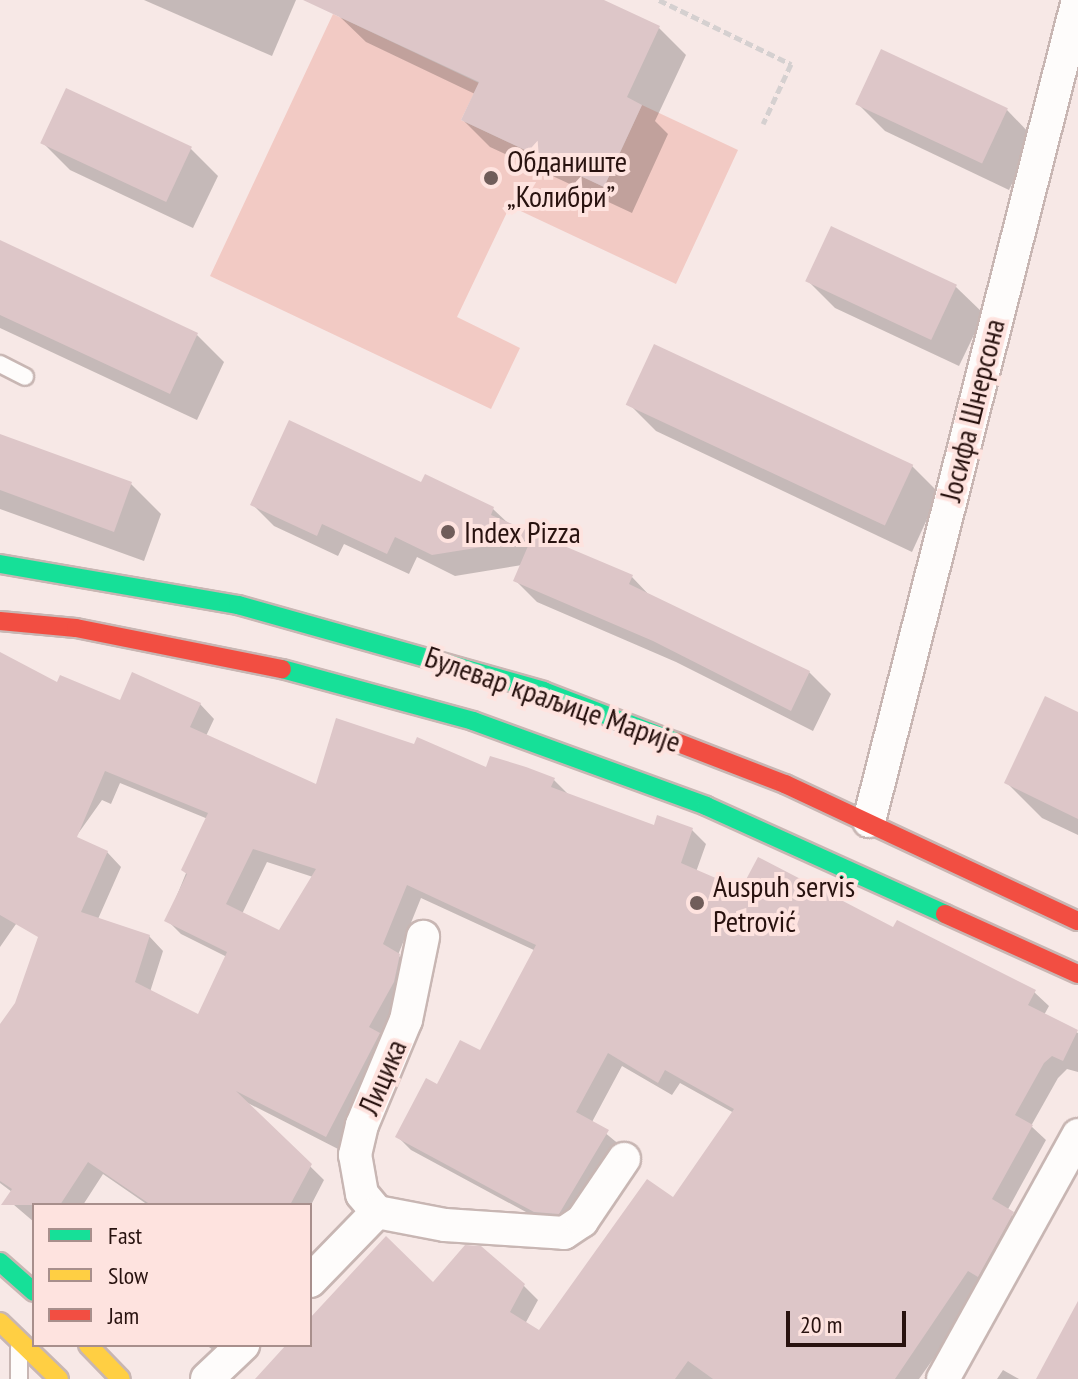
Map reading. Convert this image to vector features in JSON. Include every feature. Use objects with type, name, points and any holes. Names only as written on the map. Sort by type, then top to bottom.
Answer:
[{"type":"main road","name":"Булевар краљице Марије","points":[[0,564],[238,605],[435,657],[655,732],[869,821],[1078,921]]},
{"type":"main road","name":"Булевар краљице Марије","points":[[0,621],[76,628],[246,659],[473,721],[706,806],[1078,974]]},
{"type":"main road","points":[[0,1262],[32,1290]]},
{"type":"main road","points":[[0,1322],[59,1379]]},
{"type":"main road","points":[[90,1347],[121,1379]]},
{"type":"street","name":"Јосифа Шнерсона","points":[[869,821],[1078,0]]},
{"type":"street","name":"Лицика","points":[[377,1212],[362,1194],[355,1155],[362,1125],[406,1020],[423,937]]},
{"type":"street","points":[[943,1379],[1078,1135]]},
{"type":"street","points":[[312,1279],[377,1212],[445,1225],[564,1233],[582,1221],[624,1159]]},
{"type":"street","points":[[207,1379],[241,1347]]},
{"type":"lane","points":[[0,364],[25,377]]},
{"type":"lane","points":[[18,1339],[19,1379]]},
{"type":"path","points":[[659,0],[791,64],[763,124]]},
{"type":"shaded area","name":"Обданиште „Колибри”","points":[[333,14],[479,83],[461,120],[604,187],[642,105],[738,150],[676,284],[510,206],[457,317],[520,348],[491,409],[210,276]]},
{"type":"building","points":[[303,0],[604,0],[660,26],[627,97],[642,105],[604,187],[461,120],[479,82]]},
{"type":"building","points":[[881,49],[1008,108],[982,163],[855,104]]},
{"type":"building","points":[[66,88],[192,147],[166,202],[40,143]]},
{"type":"building","points":[[831,226],[957,285],[931,340],[805,281]]},
{"type":"building","points":[[0,240],[198,333],[170,394],[0,315]]},
{"type":"building","points":[[654,344],[913,465],[885,526],[626,405]]},
{"type":"building","points":[[289,420],[421,482],[425,474],[494,507],[491,515],[633,575],[629,584],[810,671],[791,711],[653,641],[513,581],[531,539],[432,555],[395,537],[387,554],[322,524],[317,536],[250,505]]},
{"type":"building","points":[[0,434],[132,482],[114,532],[0,490]]},
{"type":"building","points":[[0,652],[57,682],[60,675],[120,700],[132,672],[201,703],[190,727],[316,784],[336,718],[414,744],[417,737],[486,767],[490,756],[526,767],[555,778],[551,787],[654,825],[657,815],[693,828],[681,863],[741,889],[758,857],[893,927],[897,920],[1036,990],[1028,1005],[1078,1030],[1063,1061],[1052,1056],[1044,1063],[1015,1115],[1033,1125],[992,1199],[1014,1212],[978,1277],[968,1271],[895,1379],[713,1379],[688,1361],[675,1379],[255,1379],[284,1347],[312,1347],[312,1316],[386,1236],[433,1282],[465,1245],[481,1246],[525,1284],[510,1312],[539,1330],[647,1179],[673,1197],[734,1109],[665,1070],[658,1083],[608,1053],[576,1112],[609,1130],[559,1214],[534,1212],[395,1137],[426,1078],[437,1084],[460,1040],[480,1050],[536,945],[407,885],[383,944],[400,954],[394,982],[369,1027],[380,1033],[326,1137],[236,1091],[312,1164],[291,1203],[148,1203],[88,1162],[61,1203],[1,1205],[12,1189],[0,1181],[0,1024],[15,1003],[38,937],[0,915]],"holes":[[[105,771],[208,813],[181,870],[187,874],[164,921],[227,952],[198,1014],[135,982],[150,935],[81,912],[108,851],[77,837]],[[253,849],[316,869],[279,930],[226,904]]]},
{"type":"building","points":[[1045,696],[1078,712],[1078,819],[1004,783]]},
{"type":"building","points":[[1078,1301],[1078,1379],[1036,1379]]},
{"type":"traffic: fast","points":[[0,564],[238,605],[543,691],[676,742]]},
{"type":"traffic: fast","points":[[282,669],[473,721],[706,806],[945,914]]},
{"type":"traffic: fast","points":[[0,1262],[32,1290]]},
{"type":"traffic: slow","points":[[0,1322],[59,1379]]},
{"type":"traffic: slow","points":[[90,1347],[121,1379]]},
{"type":"traffic: jam","points":[[0,621],[76,628],[282,669]]},
{"type":"traffic: jam","points":[[676,742],[785,784],[1078,921]]},
{"type":"traffic: jam","points":[[945,914],[1078,974]]},
{"type":"place","name":"Обданиште „Колибри”","points":[[491,178]]},
{"type":"place","name":"Index Pizza","points":[[448,532]]},
{"type":"place","name":"Auspuh servis Petrović","points":[[697,903]]}]
